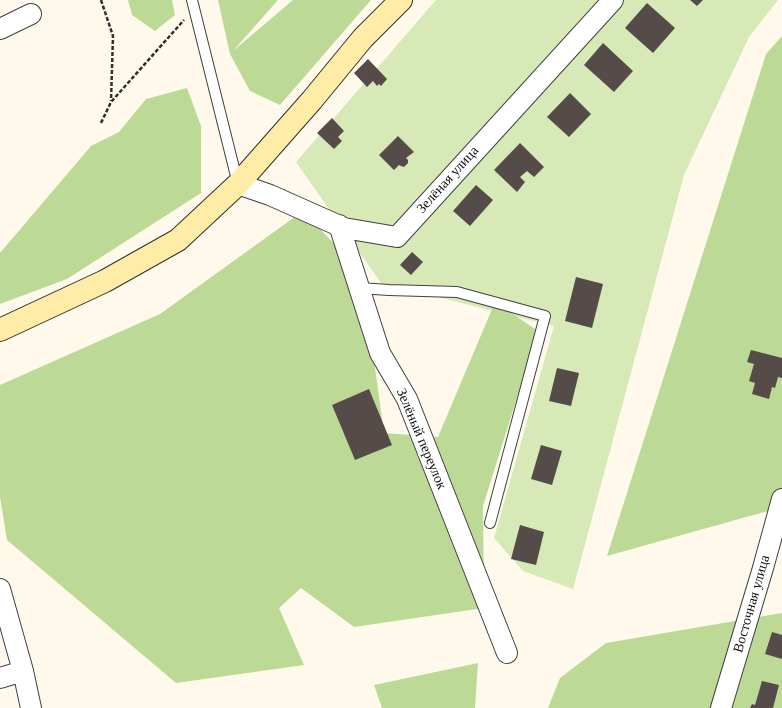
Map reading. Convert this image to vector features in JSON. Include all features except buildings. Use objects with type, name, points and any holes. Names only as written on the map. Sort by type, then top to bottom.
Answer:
[{"type":"main road","points":[[0,330],[105,281],[178,240],[238,184],[312,100],[363,38],[401,0]]},
{"type":"street","name":"Зелёная улица","points":[[238,184],[270,195],[344,228],[396,237],[613,0]]},
{"type":"street","points":[[0,29],[31,14]]},
{"type":"street","name":"Зелёный переулок","points":[[339,225],[380,353],[407,400],[507,653]]},
{"type":"street","name":"Восточная улица","points":[[721,708],[782,499]]},
{"type":"street","points":[[763,568],[782,563]]},
{"type":"street","points":[[0,589],[23,671],[31,708]]},
{"type":"street","points":[[0,678],[23,671]]},
{"type":"lane","points":[[193,4],[238,184]]},
{"type":"lane","points":[[359,288],[457,292],[545,316],[490,523]]},
{"type":"path","points":[[101,0],[114,36],[111,102]]},
{"type":"path","points":[[101,123],[111,102],[193,4]]},
{"type":"green space","points":[[128,0],[172,0],[175,15],[155,31],[132,15]]},
{"type":"green space","points":[[218,0],[278,0],[233,51],[293,0],[371,0],[280,105],[250,91],[230,54]]},
{"type":"green space","points":[[436,0],[778,0],[749,37],[684,175],[573,589],[523,571],[494,538],[554,326],[381,283],[296,162]]},
{"type":"green space","points":[[782,36],[782,507],[607,556],[766,54]]},
{"type":"green space","points":[[187,88],[201,126],[201,193],[67,279],[0,304],[0,253],[91,146],[119,132],[146,99]]},
{"type":"green space","points":[[303,211],[362,273],[384,433],[438,437],[495,302],[538,331],[483,506],[484,608],[354,627],[301,588],[279,608],[304,665],[176,683],[7,540],[0,497],[0,385],[160,314]]},
{"type":"green space","points":[[782,613],[782,708],[548,708],[560,678],[606,643]]},
{"type":"green space","points":[[478,663],[475,708],[382,708],[374,685]]}]
